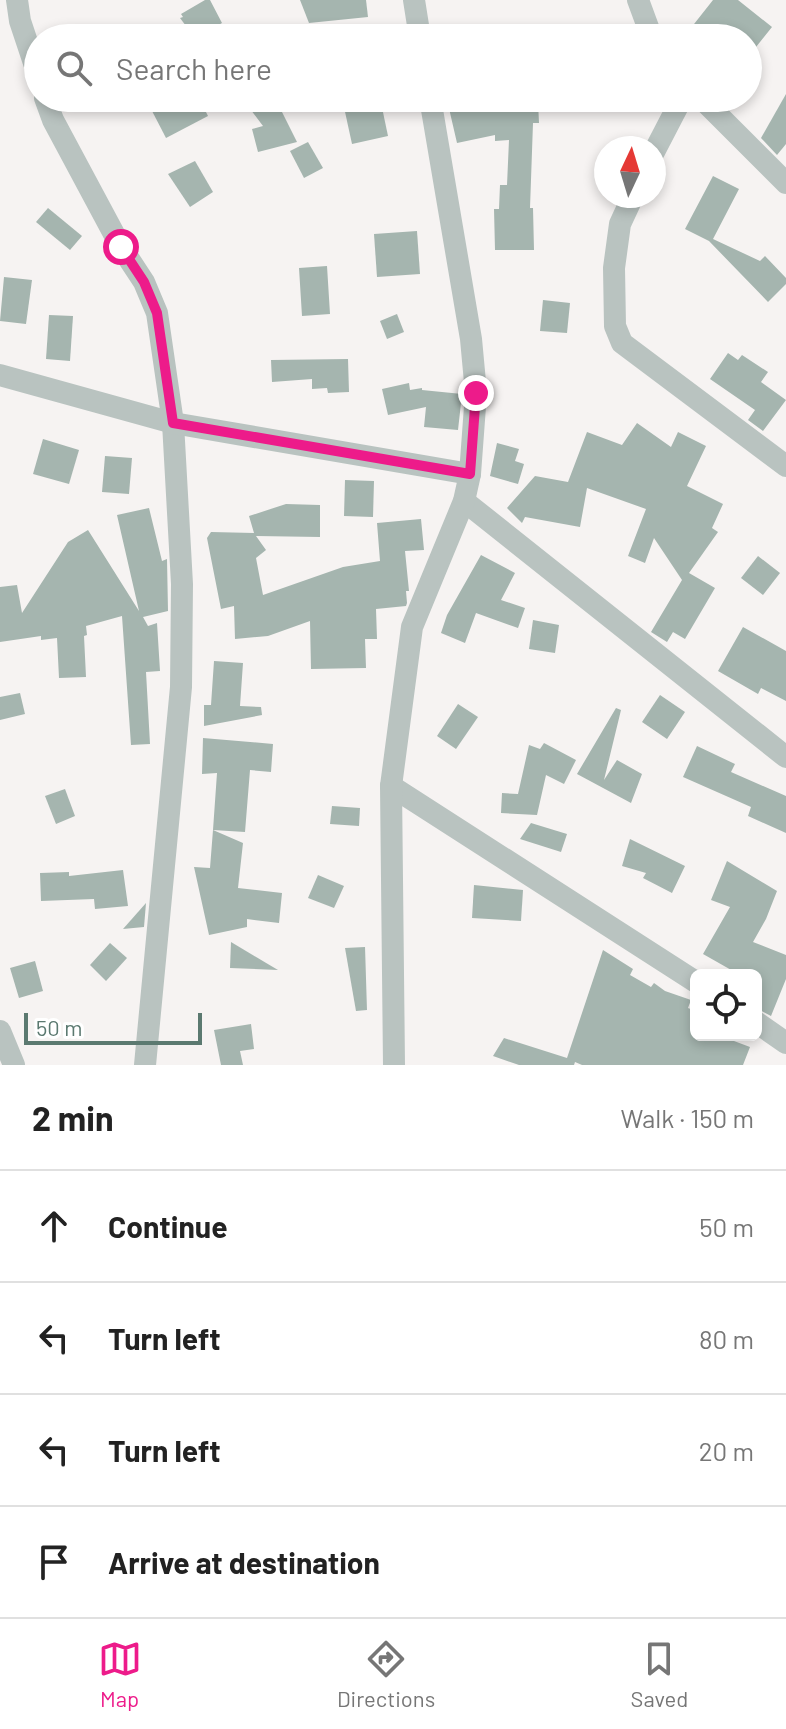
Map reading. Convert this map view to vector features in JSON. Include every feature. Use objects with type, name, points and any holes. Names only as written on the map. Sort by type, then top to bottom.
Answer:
[{"type":"street","points":[[17,0],[24,33]]},
{"type":"street","points":[[414,0],[418,24]]},
{"type":"street","points":[[638,0],[647,24]]},
{"type":"street","points":[[50,112],[121,247],[144,282],[157,313],[173,423],[182,584],[181,687],[145,1065]]},
{"type":"street","points":[[394,1065],[391,786],[412,627],[464,501],[470,474],[476,393],[471,339],[432,112]]},
{"type":"street","points":[[662,136],[675,112]]},
{"type":"street","points":[[715,112],[786,183]]},
{"type":"street","points":[[627,208],[620,224],[614,268],[615,326],[622,343],[786,466]]},
{"type":"street","points":[[0,375],[173,423],[470,474]]},
{"type":"street","points":[[464,501],[786,757]]},
{"type":"street","points":[[391,786],[690,978]]},
{"type":"street","points":[[762,1026],[786,1043]]},
{"type":"street","points":[[0,1031],[14,1065]]},
{"type":"building","points":[[210,0],[222,23],[184,24],[181,14]]},
{"type":"building","points":[[300,0],[366,0],[368,17],[309,23]]},
{"type":"building","points":[[713,0],[738,0],[772,27],[762,40],[762,24],[694,24]]},
{"type":"building","points":[[786,94],[786,144],[777,155],[761,138]]},
{"type":"building","points":[[153,112],[206,112],[208,116],[166,138]]},
{"type":"building","points":[[252,112],[282,112],[297,142],[258,152],[252,129],[263,126]]},
{"type":"building","points":[[345,112],[383,112],[388,136],[352,144]]},
{"type":"building","points":[[450,112],[538,112],[539,123],[533,123],[530,208],[533,208],[534,250],[495,250],[494,209],[499,209],[500,185],[507,185],[509,140],[495,141],[495,135],[457,143]]},
{"type":"building","points":[[308,142],[323,168],[304,178],[290,151]]},
{"type":"building","points":[[195,161],[213,192],[190,207],[168,174]]},
{"type":"building","points":[[713,176],[739,189],[713,239],[760,261],[765,256],[786,278],[786,284],[768,302],[709,241],[685,229]]},
{"type":"building","points":[[48,208],[82,236],[70,250],[36,222]]},
{"type":"building","points":[[417,231],[420,274],[377,277],[374,234]]},
{"type":"building","points":[[327,266],[330,314],[302,316],[299,268]]},
{"type":"building","points":[[4,277],[32,280],[26,324],[0,321]]},
{"type":"building","points":[[543,300],[570,303],[567,333],[540,331]]},
{"type":"building","points":[[397,314],[404,332],[387,339],[380,321]]},
{"type":"building","points":[[49,315],[73,316],[70,361],[46,359]]},
{"type":"building","points":[[728,353],[738,360],[742,355],[768,372],[761,382],[786,400],[763,431],[748,420],[755,410],[710,379]]},
{"type":"building","points":[[348,359],[349,392],[328,393],[327,388],[312,389],[312,379],[272,382],[271,360]]},
{"type":"building","points":[[409,383],[410,390],[422,388],[462,394],[458,430],[424,427],[426,407],[388,415],[382,389]]},
{"type":"building","points":[[637,423],[671,447],[678,432],[706,446],[687,486],[723,504],[712,528],[718,532],[689,573],[715,588],[685,639],[673,632],[667,642],[651,632],[682,580],[654,538],[645,563],[628,556],[646,509],[587,488],[580,527],[525,517],[522,523],[507,508],[535,476],[568,482],[587,432],[622,445]]},
{"type":"building","points":[[43,439],[79,450],[69,484],[33,474]]},
{"type":"building","points":[[497,443],[519,449],[515,461],[524,464],[518,484],[490,476]]},
{"type":"building","points":[[105,456],[132,458],[129,494],[102,492]]},
{"type":"building","points":[[345,480],[374,481],[373,517],[344,516]]},
{"type":"building","points":[[286,504],[320,505],[320,537],[256,536],[266,550],[256,558],[263,595],[343,567],[380,561],[377,523],[421,519],[424,550],[405,551],[409,591],[406,591],[406,606],[376,609],[377,639],[365,639],[366,668],[311,669],[310,621],[268,636],[235,639],[234,606],[221,609],[207,538],[211,532],[254,533],[249,516]]},
{"type":"building","points":[[149,508],[162,561],[167,559],[168,611],[143,617],[148,626],[157,623],[160,671],[146,672],[150,744],[131,745],[122,616],[86,626],[86,677],[59,678],[57,638],[41,640],[41,636],[0,642],[0,587],[17,585],[22,613],[68,542],[88,530],[139,611],[117,515]]},
{"type":"building","points":[[481,555],[515,573],[501,600],[525,608],[518,628],[476,613],[465,643],[441,633],[447,615]]},
{"type":"building","points":[[758,556],[780,573],[763,595],[741,578]]},
{"type":"building","points":[[533,620],[559,625],[555,653],[529,649]]},
{"type":"building","points":[[743,627],[786,651],[786,701],[761,688],[758,694],[718,671]]},
{"type":"building","points":[[214,661],[243,663],[240,706],[261,707],[262,715],[204,726],[204,705],[211,705]]},
{"type":"building","points":[[20,693],[25,714],[0,720],[0,697]]},
{"type":"building","points":[[660,695],[685,712],[667,739],[642,722]]},
{"type":"building","points":[[458,704],[478,717],[456,749],[437,736]]},
{"type":"building","points":[[616,708],[621,710],[604,780],[617,760],[642,774],[631,803],[577,774]]},
{"type":"building","points":[[203,738],[273,744],[271,772],[250,770],[245,832],[213,830],[217,773],[202,774]]},
{"type":"building","points":[[544,743],[576,760],[564,784],[546,775],[537,815],[501,813],[502,793],[518,794],[529,745],[540,749]]},
{"type":"building","points":[[697,746],[735,764],[731,772],[786,796],[786,833],[748,816],[751,807],[683,777]]},
{"type":"building","points":[[65,789],[75,816],[56,824],[45,796]]},
{"type":"building","points":[[332,806],[360,808],[359,826],[330,824]]},
{"type":"building","points":[[531,823],[567,834],[561,852],[520,839]]},
{"type":"building","points":[[213,830],[243,843],[238,888],[282,893],[279,923],[247,919],[247,927],[209,935],[194,867],[210,868]]},
{"type":"building","points":[[630,839],[685,866],[672,893],[643,878],[646,873],[622,866]]},
{"type":"building","points":[[727,861],[777,891],[753,942],[786,955],[786,979],[771,1016],[762,1011],[762,969],[729,969],[703,954],[730,907],[711,900]]},
{"type":"building","points":[[123,870],[128,906],[95,909],[94,899],[41,901],[40,873],[69,872],[69,876]]},
{"type":"building","points":[[318,875],[344,886],[334,908],[308,898]]},
{"type":"building","points":[[474,885],[523,890],[521,921],[472,918]]},
{"type":"building","points":[[146,903],[144,927],[123,929]]},
{"type":"building","points":[[231,942],[278,970],[230,968]]},
{"type":"building","points":[[110,943],[127,958],[106,981],[90,965]]},
{"type":"building","points":[[365,947],[367,1010],[356,1011],[345,948]]},
{"type":"building","points":[[603,950],[633,969],[630,975],[651,987],[654,983],[665,991],[690,1000],[690,1041],[734,1041],[750,1047],[743,1065],[582,1065],[575,1062],[574,1065],[519,1065],[493,1056],[504,1038],[567,1058]]},
{"type":"building","points":[[35,961],[43,991],[19,998],[10,968]]},
{"type":"building","points":[[251,1024],[254,1049],[240,1051],[243,1065],[221,1065],[214,1030]]},
{"type":"route","points":[[121,247],[144,282],[157,313],[173,423],[470,474],[476,393]]}]
